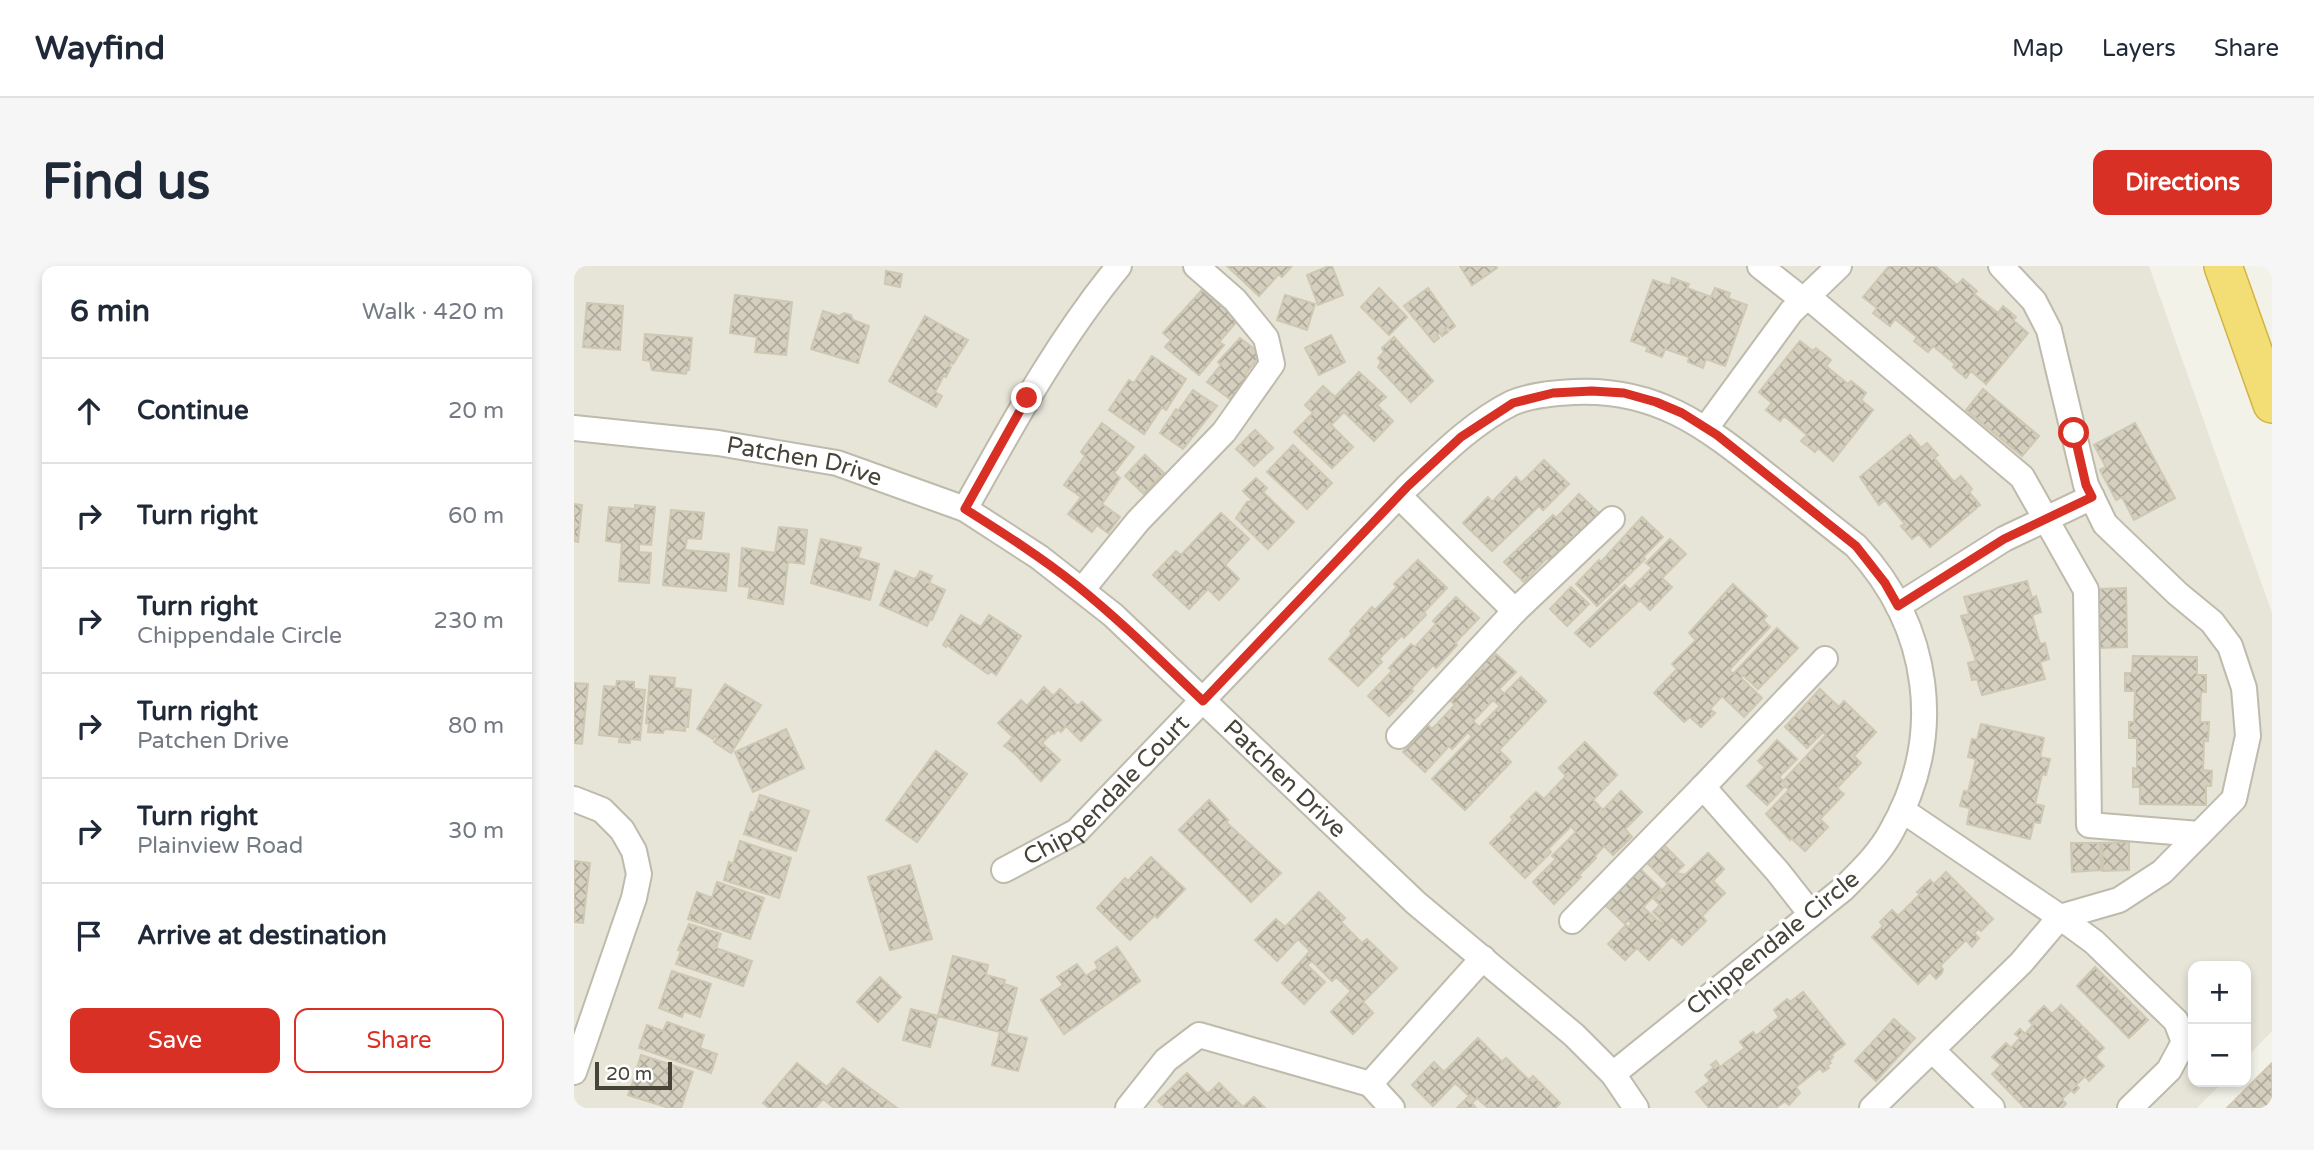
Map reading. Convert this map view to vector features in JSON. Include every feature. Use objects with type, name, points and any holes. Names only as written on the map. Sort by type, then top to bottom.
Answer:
[{"type":"highway","points":[[2224,266],[2272,404]]},
{"type":"street","points":[[965,509],[1040,378],[1119,266]]},
{"type":"street","points":[[1082,590],[1138,521],[1224,432],[1272,364],[1266,338],[1235,300],[1196,266]]},
{"type":"street","points":[[1760,266],[1805,298],[2022,477],[2086,590],[2089,825],[2199,834]]},
{"type":"street","points":[[1706,428],[1791,312],[1839,266]]},
{"type":"street","points":[[1872,1108],[2021,963],[2060,917],[2119,900],[2162,872],[2234,799],[2248,736],[2244,688],[2230,646],[2212,622],[2178,594],[2105,524],[2086,485],[2049,331],[2034,301],[2001,266]]},
{"type":"street","name":"Chippendale Circle","points":[[1203,701],[1399,496],[1461,437],[1513,403],[1553,393],[1624,393],[1669,408],[1706,428],[1856,546],[1885,583],[1898,606],[1915,644],[1924,686],[1925,727],[1919,765],[1902,810],[1891,833],[1870,862],[1843,889],[1613,1074]]},
{"type":"street","name":"Patchen Drive","points":[[574,428],[718,443],[837,463],[965,509],[1039,557],[1112,615],[1416,903],[1574,1035],[1613,1074],[1636,1108]]},
{"type":"street","points":[[1399,496],[1515,611]]},
{"type":"street","points":[[1898,606],[2004,539],[2092,497]]},
{"type":"street","points":[[1399,736],[1515,611],[1612,519]]},
{"type":"street","points":[[1572,921],[1825,659]]},
{"type":"street","name":"Chippendale Court","points":[[1003,870],[1077,831],[1203,701]]},
{"type":"street","points":[[1703,787],[1811,914]]},
{"type":"street","points":[[574,799],[602,810],[622,830],[635,851],[639,874],[634,898],[574,1072]]},
{"type":"street","points":[[1902,810],[2094,942],[2176,1021],[2184,1042],[2169,1070],[2130,1108]]},
{"type":"street","points":[[1370,1084],[1483,958]]},
{"type":"street","points":[[1128,1108],[1166,1060],[1199,1035],[1370,1084],[1392,1108]]},
{"type":"street","points":[[1932,1049],[1992,1108]]},
{"type":"shaded area","points":[[574,266],[2149,266],[2272,613],[2272,1031],[2251,1053],[2251,961],[2188,961],[2188,1087],[2218,1087],[2197,1108],[574,1108]]},
{"type":"building","points":[[1227,266],[1292,266],[1282,277],[1279,274],[1259,296]]},
{"type":"building","points":[[1332,266],[1343,295],[1318,305],[1307,275]]},
{"type":"building","points":[[1460,266],[1496,266],[1497,268],[1472,285]]},
{"type":"building","points":[[1889,266],[1935,266],[1957,285],[1963,279],[1977,291],[1974,294],[1998,313],[2003,306],[2016,317],[2013,320],[2028,333],[1986,384],[1971,371],[1966,378],[1953,367],[1955,364],[1933,346],[1928,352],[1914,341],[1917,337],[1895,319],[1890,326],[1873,313],[1877,308],[1863,297]]},
{"type":"building","points":[[886,271],[902,274],[900,287],[885,284]]},
{"type":"building","points":[[1672,278],[1689,284],[1687,288],[1711,297],[1715,288],[1730,293],[1728,298],[1747,305],[1725,366],[1706,359],[1703,368],[1688,362],[1689,357],[1665,349],[1662,357],[1646,351],[1648,347],[1631,341],[1653,280],[1670,286]]},
{"type":"building","points":[[1379,288],[1407,317],[1389,335],[1361,307]]},
{"type":"building","points":[[1428,288],[1455,326],[1450,330],[1447,327],[1445,329],[1448,332],[1442,336],[1440,333],[1437,335],[1439,338],[1434,342],[1404,306]]},
{"type":"building","points":[[1202,290],[1238,320],[1219,342],[1224,345],[1199,375],[1165,347],[1171,340],[1163,333]]},
{"type":"building","points":[[735,295],[792,302],[786,355],[755,352],[757,337],[730,333]]},
{"type":"building","points":[[1285,295],[1315,304],[1307,330],[1277,320]]},
{"type":"building","points":[[587,303],[623,306],[620,350],[583,347]]},
{"type":"building","points":[[823,311],[839,316],[844,313],[851,315],[853,320],[869,326],[858,363],[811,349]]},
{"type":"building","points":[[925,316],[968,340],[953,364],[950,363],[946,377],[943,376],[935,392],[942,396],[936,407],[889,381]]},
{"type":"building","points":[[645,334],[692,338],[689,370],[686,374],[652,370],[650,361],[643,360]]},
{"type":"building","points":[[1331,335],[1345,362],[1319,375],[1305,348]]},
{"type":"building","points":[[1394,337],[1433,381],[1411,402],[1378,367],[1381,362],[1378,358],[1384,352],[1382,348]]},
{"type":"building","points":[[1240,338],[1261,354],[1230,399],[1207,382],[1221,365],[1218,362]]},
{"type":"building","points":[[1800,341],[1813,351],[1816,348],[1831,360],[1826,366],[1848,384],[1851,381],[1866,393],[1861,400],[1873,410],[1833,461],[1818,448],[1815,452],[1801,441],[1807,435],[1784,416],[1780,421],[1766,410],[1772,403],[1759,392]]},
{"type":"building","points":[[1152,356],[1186,379],[1166,410],[1162,407],[1144,434],[1109,410],[1129,380],[1134,383]]},
{"type":"building","points":[[1359,372],[1386,397],[1377,405],[1393,421],[1374,441],[1344,412],[1331,425],[1353,447],[1332,468],[1294,432],[1313,413],[1305,405],[1323,386],[1335,397]]},
{"type":"building","points":[[1983,389],[2039,436],[2022,456],[1966,410]]},
{"type":"building","points":[[1193,390],[1217,406],[1183,449],[1160,433]]},
{"type":"building","points":[[1102,423],[1134,447],[1114,473],[1120,478],[1102,504],[1120,517],[1108,533],[1097,525],[1092,532],[1068,514],[1081,497],[1064,485],[1085,456],[1081,452]]},
{"type":"building","points":[[2135,423],[2175,498],[2134,520],[2122,497],[2116,500],[2100,470],[2106,467],[2094,445]]},
{"type":"building","points":[[1255,430],[1273,448],[1254,466],[1236,449]]},
{"type":"building","points":[[1910,435],[1921,448],[1927,443],[1938,455],[1934,458],[1954,482],[1961,476],[1980,505],[1930,547],[1919,534],[1912,539],[1901,526],[1905,524],[1885,500],[1879,505],[1860,477]]},
{"type":"building","points":[[1293,445],[1332,483],[1307,509],[1267,472]]},
{"type":"building","points":[[1145,455],[1164,473],[1144,494],[1125,476]]},
{"type":"building","points":[[1544,460],[1569,484],[1543,510],[1539,506],[1492,551],[1463,523],[1488,497],[1492,502],[1516,477],[1521,483]]},
{"type":"building","points":[[1256,478],[1267,488],[1263,492],[1294,522],[1268,549],[1236,518],[1247,502],[1253,501],[1243,491]]},
{"type":"building","points":[[1579,494],[1600,514],[1575,540],[1572,537],[1524,582],[1504,562],[1553,515],[1556,518]]},
{"type":"building","points":[[574,504],[582,505],[578,542],[574,541]]},
{"type":"building","points":[[635,505],[655,507],[651,545],[639,544],[639,552],[651,553],[649,583],[619,581],[622,543],[606,541],[609,507],[635,509]]},
{"type":"building","points":[[671,510],[704,513],[701,539],[687,538],[685,550],[729,554],[726,591],[663,585]]},
{"type":"building","points":[[1221,513],[1249,539],[1225,565],[1239,579],[1219,600],[1208,589],[1189,609],[1153,575],[1176,551],[1181,555]]},
{"type":"building","points":[[1642,517],[1663,537],[1643,557],[1645,559],[1597,606],[1576,584],[1599,560],[1601,562]]},
{"type":"building","points":[[779,527],[807,530],[804,564],[788,562],[783,604],[748,598],[750,587],[739,586],[742,548],[775,553]]},
{"type":"building","points":[[821,539],[861,548],[858,558],[879,564],[870,600],[811,583]]},
{"type":"building","points":[[1670,539],[1686,554],[1662,578],[1672,587],[1650,610],[1640,600],[1590,647],[1575,633],[1625,585],[1630,590],[1652,568],[1646,563]]},
{"type":"building","points":[[1418,560],[1447,588],[1404,638],[1402,635],[1379,659],[1382,662],[1358,686],[1329,659],[1352,634],[1350,631],[1372,607],[1375,610],[1397,587],[1394,584]]},
{"type":"building","points":[[895,571],[914,579],[920,571],[932,576],[929,583],[945,590],[927,626],[880,605]]},
{"type":"building","points":[[2027,581],[2032,598],[2036,596],[2041,612],[2032,615],[2040,644],[2045,643],[2049,659],[2040,662],[2045,679],[1982,695],[1977,679],[1972,680],[1968,663],[1976,661],[1961,616],[1969,614],[1964,597]]},
{"type":"building","points":[[1733,584],[1767,616],[1763,620],[1770,627],[1729,670],[1733,674],[1777,628],[1798,648],[1758,689],[1743,675],[1741,678],[1762,698],[1744,717],[1722,696],[1710,709],[1715,713],[1701,727],[1690,717],[1684,722],[1654,693],[1677,669],[1672,664],[1696,640],[1689,633]]},
{"type":"building","points":[[1571,587],[1589,604],[1567,626],[1550,609]]},
{"type":"building","points":[[2126,588],[2127,647],[2099,648],[2098,589]]},
{"type":"building","points":[[1456,597],[1479,618],[1436,668],[1433,665],[1389,716],[1368,696],[1392,671],[1389,668],[1411,644],[1415,647],[1436,624],[1433,621]]},
{"type":"building","points":[[961,615],[981,627],[989,615],[1021,636],[996,675],[991,671],[988,674],[947,645],[943,645]]},
{"type":"building","points":[[1496,654],[1516,672],[1499,689],[1504,694],[1521,677],[1546,701],[1499,750],[1511,762],[1465,810],[1432,779],[1472,737],[1468,732],[1452,749],[1449,746],[1425,772],[1403,752],[1428,725],[1432,729],[1455,705],[1451,701],[1484,667],[1480,664],[1487,657],[1490,660]],"holes":[[[1493,700],[1500,706],[1479,727],[1473,721]]]},
{"type":"building","points":[[2133,656],[2197,657],[2197,675],[2206,675],[2206,692],[2201,692],[2200,722],[2209,722],[2208,741],[2204,741],[2203,770],[2212,771],[2211,786],[2206,786],[2206,805],[2140,804],[2140,787],[2133,787],[2133,768],[2137,769],[2137,738],[2129,738],[2129,722],[2134,722],[2135,691],[2125,691],[2125,673],[2132,673]]},
{"type":"building","points":[[650,676],[675,678],[674,688],[691,690],[688,727],[685,727],[685,731],[664,729],[663,733],[648,732],[649,724],[646,723]]},
{"type":"building","points":[[617,681],[634,682],[634,689],[645,690],[640,740],[630,739],[630,743],[619,742],[620,737],[599,735],[604,686],[616,687]]},
{"type":"building","points":[[574,683],[588,684],[582,744],[574,743]]},
{"type":"building","points":[[725,684],[761,705],[731,753],[714,742],[717,738],[714,736],[713,739],[697,729]]},
{"type":"building","points":[[1044,687],[1053,696],[1060,689],[1078,706],[1082,702],[1101,720],[1081,741],[1066,726],[1061,732],[1058,729],[1052,733],[1042,743],[1060,760],[1041,781],[1004,746],[1013,737],[998,723],[1021,700],[1027,706]]},
{"type":"building","points":[[1820,689],[1839,707],[1844,701],[1876,732],[1854,756],[1861,763],[1837,788],[1844,794],[1820,819],[1828,827],[1805,851],[1791,838],[1790,840],[1766,814],[1789,790],[1785,786],[1767,805],[1747,786],[1765,767],[1758,761],[1777,740],[1797,759],[1779,777],[1783,781],[1826,735],[1823,732],[1807,748],[1785,727]]},
{"type":"building","points":[[1981,724],[2044,738],[2040,757],[2050,759],[2046,775],[2042,774],[2035,804],[2044,806],[2040,823],[2034,822],[2030,839],[1967,824],[1970,808],[1960,806],[1964,791],[1968,792],[1976,759],[1968,757],[1972,739],[1977,740]]},
{"type":"building","points":[[786,729],[804,768],[753,792],[735,752]]},
{"type":"building","points":[[1585,742],[1617,775],[1593,800],[1603,810],[1621,791],[1642,812],[1625,829],[1632,837],[1613,855],[1604,846],[1579,875],[1581,877],[1554,904],[1533,882],[1556,859],[1552,856],[1576,832],[1571,826],[1548,849],[1551,852],[1525,878],[1490,843],[1536,792],[1544,799],[1566,776],[1559,768]]},
{"type":"building","points":[[936,751],[967,774],[917,842],[886,820]]},
{"type":"building","points":[[760,795],[809,811],[796,851],[744,834]]},
{"type":"building","points":[[1209,800],[1228,820],[1226,822],[1281,873],[1251,902],[1179,830]]},
{"type":"building","points":[[740,841],[791,858],[779,898],[724,880],[729,862],[733,864]]},
{"type":"building","points":[[2129,842],[2129,870],[2103,871],[2102,843]]},
{"type":"building","points":[[2071,843],[2100,843],[2101,870],[2072,872]]},
{"type":"building","points":[[1664,845],[1684,865],[1676,873],[1685,875],[1708,853],[1724,869],[1713,881],[1725,893],[1702,916],[1706,921],[1682,945],[1672,936],[1649,960],[1637,948],[1625,960],[1608,944],[1626,925],[1628,927],[1632,924],[1628,920],[1625,924],[1605,905],[1640,869],[1661,889],[1643,907],[1661,924],[1663,922],[1653,912],[1660,905],[1654,899],[1668,884],[1647,863]]},
{"type":"building","points":[[1151,857],[1185,889],[1157,918],[1155,915],[1130,940],[1097,908],[1125,878],[1128,881]]},
{"type":"building","points":[[574,861],[590,863],[583,923],[574,922]]},
{"type":"building","points":[[910,865],[932,939],[890,950],[868,877]]},
{"type":"building","points":[[1946,872],[1993,919],[1981,931],[1978,929],[1974,933],[1979,938],[1972,947],[1966,940],[1940,966],[1942,973],[1936,979],[1930,972],[1918,984],[1872,937],[1883,926],[1880,922],[1892,910],[1898,916],[1930,880],[1934,884]]},
{"type":"building","points":[[717,882],[764,898],[750,939],[688,919],[697,892],[712,898]]},
{"type":"building","points":[[1319,892],[1345,918],[1341,922],[1362,943],[1367,939],[1397,968],[1363,1002],[1373,1013],[1353,1034],[1331,1012],[1351,991],[1336,977],[1332,981],[1312,961],[1307,965],[1325,982],[1304,1004],[1282,983],[1310,951],[1298,939],[1277,961],[1255,940],[1276,919],[1285,927]]},
{"type":"building","points":[[689,924],[721,934],[716,948],[752,961],[743,986],[676,964],[681,951],[678,950]]},
{"type":"building","points":[[1117,947],[1140,981],[1064,1034],[1041,1000],[1063,985],[1057,977],[1077,964],[1086,976],[1098,968],[1095,962]]},
{"type":"building","points":[[953,956],[988,965],[986,975],[1005,980],[1004,984],[1017,988],[1006,1033],[1027,1038],[1018,1071],[992,1065],[1000,1032],[938,1016]]},
{"type":"building","points":[[2095,967],[2148,1020],[2129,1038],[2077,986]]},
{"type":"building","points":[[672,971],[711,984],[700,1017],[684,1011],[682,1017],[659,1008]]},
{"type":"building","points":[[880,977],[901,997],[878,1022],[857,1002]]},
{"type":"building","points":[[1803,992],[1845,1044],[1831,1055],[1831,1063],[1827,1066],[1829,1068],[1823,1072],[1820,1068],[1796,1087],[1800,1093],[1789,1105],[1785,1101],[1776,1108],[1709,1108],[1696,1092],[1710,1081],[1705,1075],[1714,1067],[1711,1065],[1716,1061],[1720,1067],[1745,1048],[1740,1042],[1753,1032],[1756,1036],[1779,1017],[1774,1010],[1787,999],[1790,1002]]},
{"type":"building","points":[[2061,1005],[2104,1048],[2095,1057],[2104,1066],[2089,1081],[2085,1076],[2076,1085],[2079,1088],[2074,1093],[2071,1090],[2062,1099],[2066,1104],[2062,1108],[2025,1108],[1992,1074],[2001,1065],[1992,1057],[2006,1043],[2011,1048],[2020,1038],[2015,1034],[2020,1029],[2025,1034],[2033,1025],[2029,1021],[2044,1006],[2052,1014]]},
{"type":"building","points":[[911,1009],[938,1016],[930,1047],[903,1040]]},
{"type":"building","points":[[1894,1019],[1915,1038],[1876,1081],[1855,1061]]},
{"type":"building","points":[[667,1022],[704,1035],[700,1048],[717,1054],[711,1073],[639,1048],[647,1025],[663,1031]]},
{"type":"building","points":[[1478,1038],[1502,1062],[1506,1058],[1529,1080],[1533,1076],[1560,1103],[1556,1108],[1488,1108],[1477,1098],[1472,1103],[1476,1108],[1457,1108],[1469,1096],[1455,1083],[1433,1106],[1412,1085],[1434,1062],[1444,1072]]},
{"type":"building","points":[[641,1055],[693,1072],[681,1108],[669,1108],[628,1095],[634,1079],[637,1080],[639,1072],[636,1071]]},
{"type":"building","points":[[797,1063],[827,1087],[843,1068],[897,1108],[834,1108],[823,1099],[815,1108],[769,1108],[763,1103]]},
{"type":"building","points":[[2272,1063],[2272,1108],[2227,1108],[2251,1087]]},
{"type":"building","points":[[1187,1073],[1208,1094],[1219,1083],[1243,1107],[1254,1097],[1265,1108],[1165,1108],[1158,1101]]},
{"type":"route","points":[[1027,398],[965,509],[1039,557],[1076,585],[1112,615],[1203,701],[1408,486],[1461,437],[1513,403],[1553,393],[1592,391],[1624,393],[1682,413],[1717,435],[1856,546],[1885,583],[1898,606],[2004,539],[2092,497],[2086,485],[2074,433]]}]
